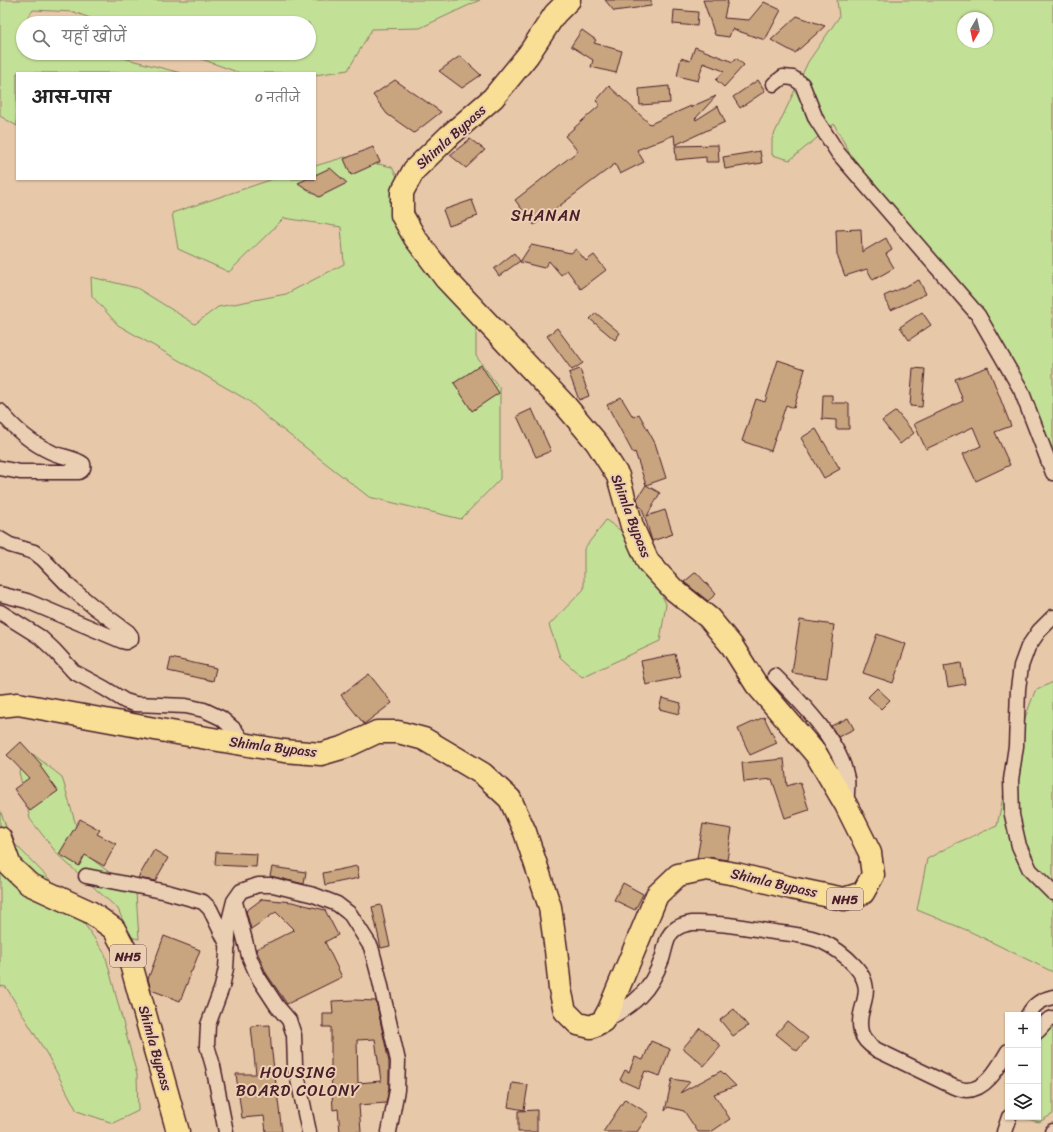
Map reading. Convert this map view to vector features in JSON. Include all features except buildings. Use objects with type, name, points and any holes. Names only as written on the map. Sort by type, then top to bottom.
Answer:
[{"type":"highway","name":"Shimla Bypass","points":[[0,706],[18,704],[245,745],[284,751],[321,754],[345,747],[377,732],[398,732],[424,739],[483,774],[510,799],[525,832],[550,907],[560,989],[566,1011],[578,1024],[591,1027],[603,1021],[609,1010],[657,896],[678,875],[706,869],[736,874],[791,888],[844,899],[863,893],[872,875],[870,853],[846,805],[816,754],[756,684],[732,646],[709,618],[674,590],[648,562],[632,526],[618,476],[597,443],[565,405],[446,279],[415,238],[402,215],[402,192],[414,170],[449,136],[493,98],[528,55],[555,14],[568,0]]},
{"type":"highway","name":"Shimla Bypass","points":[[0,838],[10,866],[29,884],[90,912],[114,929],[129,957],[178,1132]]},
{"type":"street","points":[[774,84],[782,77],[793,78],[802,84],[816,119],[838,153],[978,315],[1021,390],[1053,473]]},
{"type":"street","points":[[0,411],[20,432],[35,443],[51,452],[78,461],[83,464],[83,468],[79,472],[20,472],[0,468]]},
{"type":"street","points":[[0,539],[10,545],[34,552],[43,559],[71,588],[128,632],[131,639],[126,642],[122,641],[27,601],[0,594]]},
{"type":"street","points":[[0,612],[40,637],[74,672],[125,701],[135,704],[186,706],[204,710],[221,718],[234,730],[245,745]]},
{"type":"street","points":[[1053,617],[1039,631],[1028,647],[1021,666],[1018,689],[1016,746],[1012,780],[1012,815],[1019,846],[1030,870],[1053,893]]},
{"type":"street","points":[[775,676],[815,719],[830,740],[841,761],[847,778],[848,794],[846,805]]},
{"type":"street","points":[[86,876],[167,892],[203,902],[210,909],[228,946]]},
{"type":"street","points":[[226,1132],[213,1066],[207,1045],[208,1025],[222,988],[226,968],[229,921],[234,901],[241,891],[258,885],[273,885],[314,895],[338,904],[350,914],[371,947],[398,1061],[397,1090],[389,1132]]},
{"type":"street","points":[[234,901],[249,956],[258,977],[277,1006],[289,1020],[294,1035],[295,1065],[310,1132]]},
{"type":"street","points":[[603,1021],[625,1009],[638,998],[653,980],[672,932],[680,926],[691,923],[716,923],[801,936],[821,941],[837,950],[862,974],[866,983],[866,994],[861,1020],[861,1033],[866,1042],[877,1050],[954,1087],[965,1090],[974,1090],[982,1086],[992,1075],[1005,1056]]},
{"type":"street","points":[[1030,1012],[1032,1007],[1042,999],[1053,997]]},
{"type":"street","points":[[1041,1028],[1048,1020],[1053,1018]]},
{"type":"street","points":[[1004,1132],[1008,1120]]},
{"type":"green space","points":[[0,0],[480,0],[420,28],[372,29],[348,70],[316,75],[316,72],[237,72],[204,60],[316,60],[316,16],[85,16],[74,12],[33,10],[29,16],[16,16],[16,60],[131,60],[177,72],[16,72],[16,125],[0,116]]},
{"type":"green space","points":[[837,0],[1053,0],[1053,457],[994,330],[858,168],[834,124],[790,160],[772,155],[772,139],[808,62],[839,17]]},
{"type":"green space","points":[[345,157],[392,167],[440,267],[476,320],[476,356],[500,389],[500,479],[461,519],[369,497],[269,419],[249,401],[118,325],[92,296],[91,277],[137,288],[195,324],[218,307],[286,294],[344,264],[341,227],[284,218],[229,272],[178,249],[172,213],[270,180],[316,180],[316,166]]},
{"type":"green space","points":[[606,520],[635,541],[666,604],[660,641],[582,677],[560,657],[549,625],[584,589],[584,549]]},
{"type":"green space","points":[[1053,682],[1053,972],[969,931],[917,910],[927,859],[954,844],[997,826],[1012,753],[1035,691]]},
{"type":"green space","points":[[33,754],[62,777],[84,853],[136,893],[139,939],[130,937],[118,909],[59,856],[30,819],[19,772]]},
{"type":"green space","points":[[0,810],[11,840],[64,894],[105,954],[137,1075],[138,1111],[113,1123],[77,1111],[48,1056],[6,987],[0,986]]},
{"type":"green space","points":[[1053,1018],[1053,1114],[1039,1122],[1031,1120],[1041,1120],[1041,1039],[1049,1022]]},
{"type":"district","name":"SHANAN","points":[[546,215]]},
{"type":"district","name":"HOUSING BOARD COLONY","points":[[298,1081]]}]
